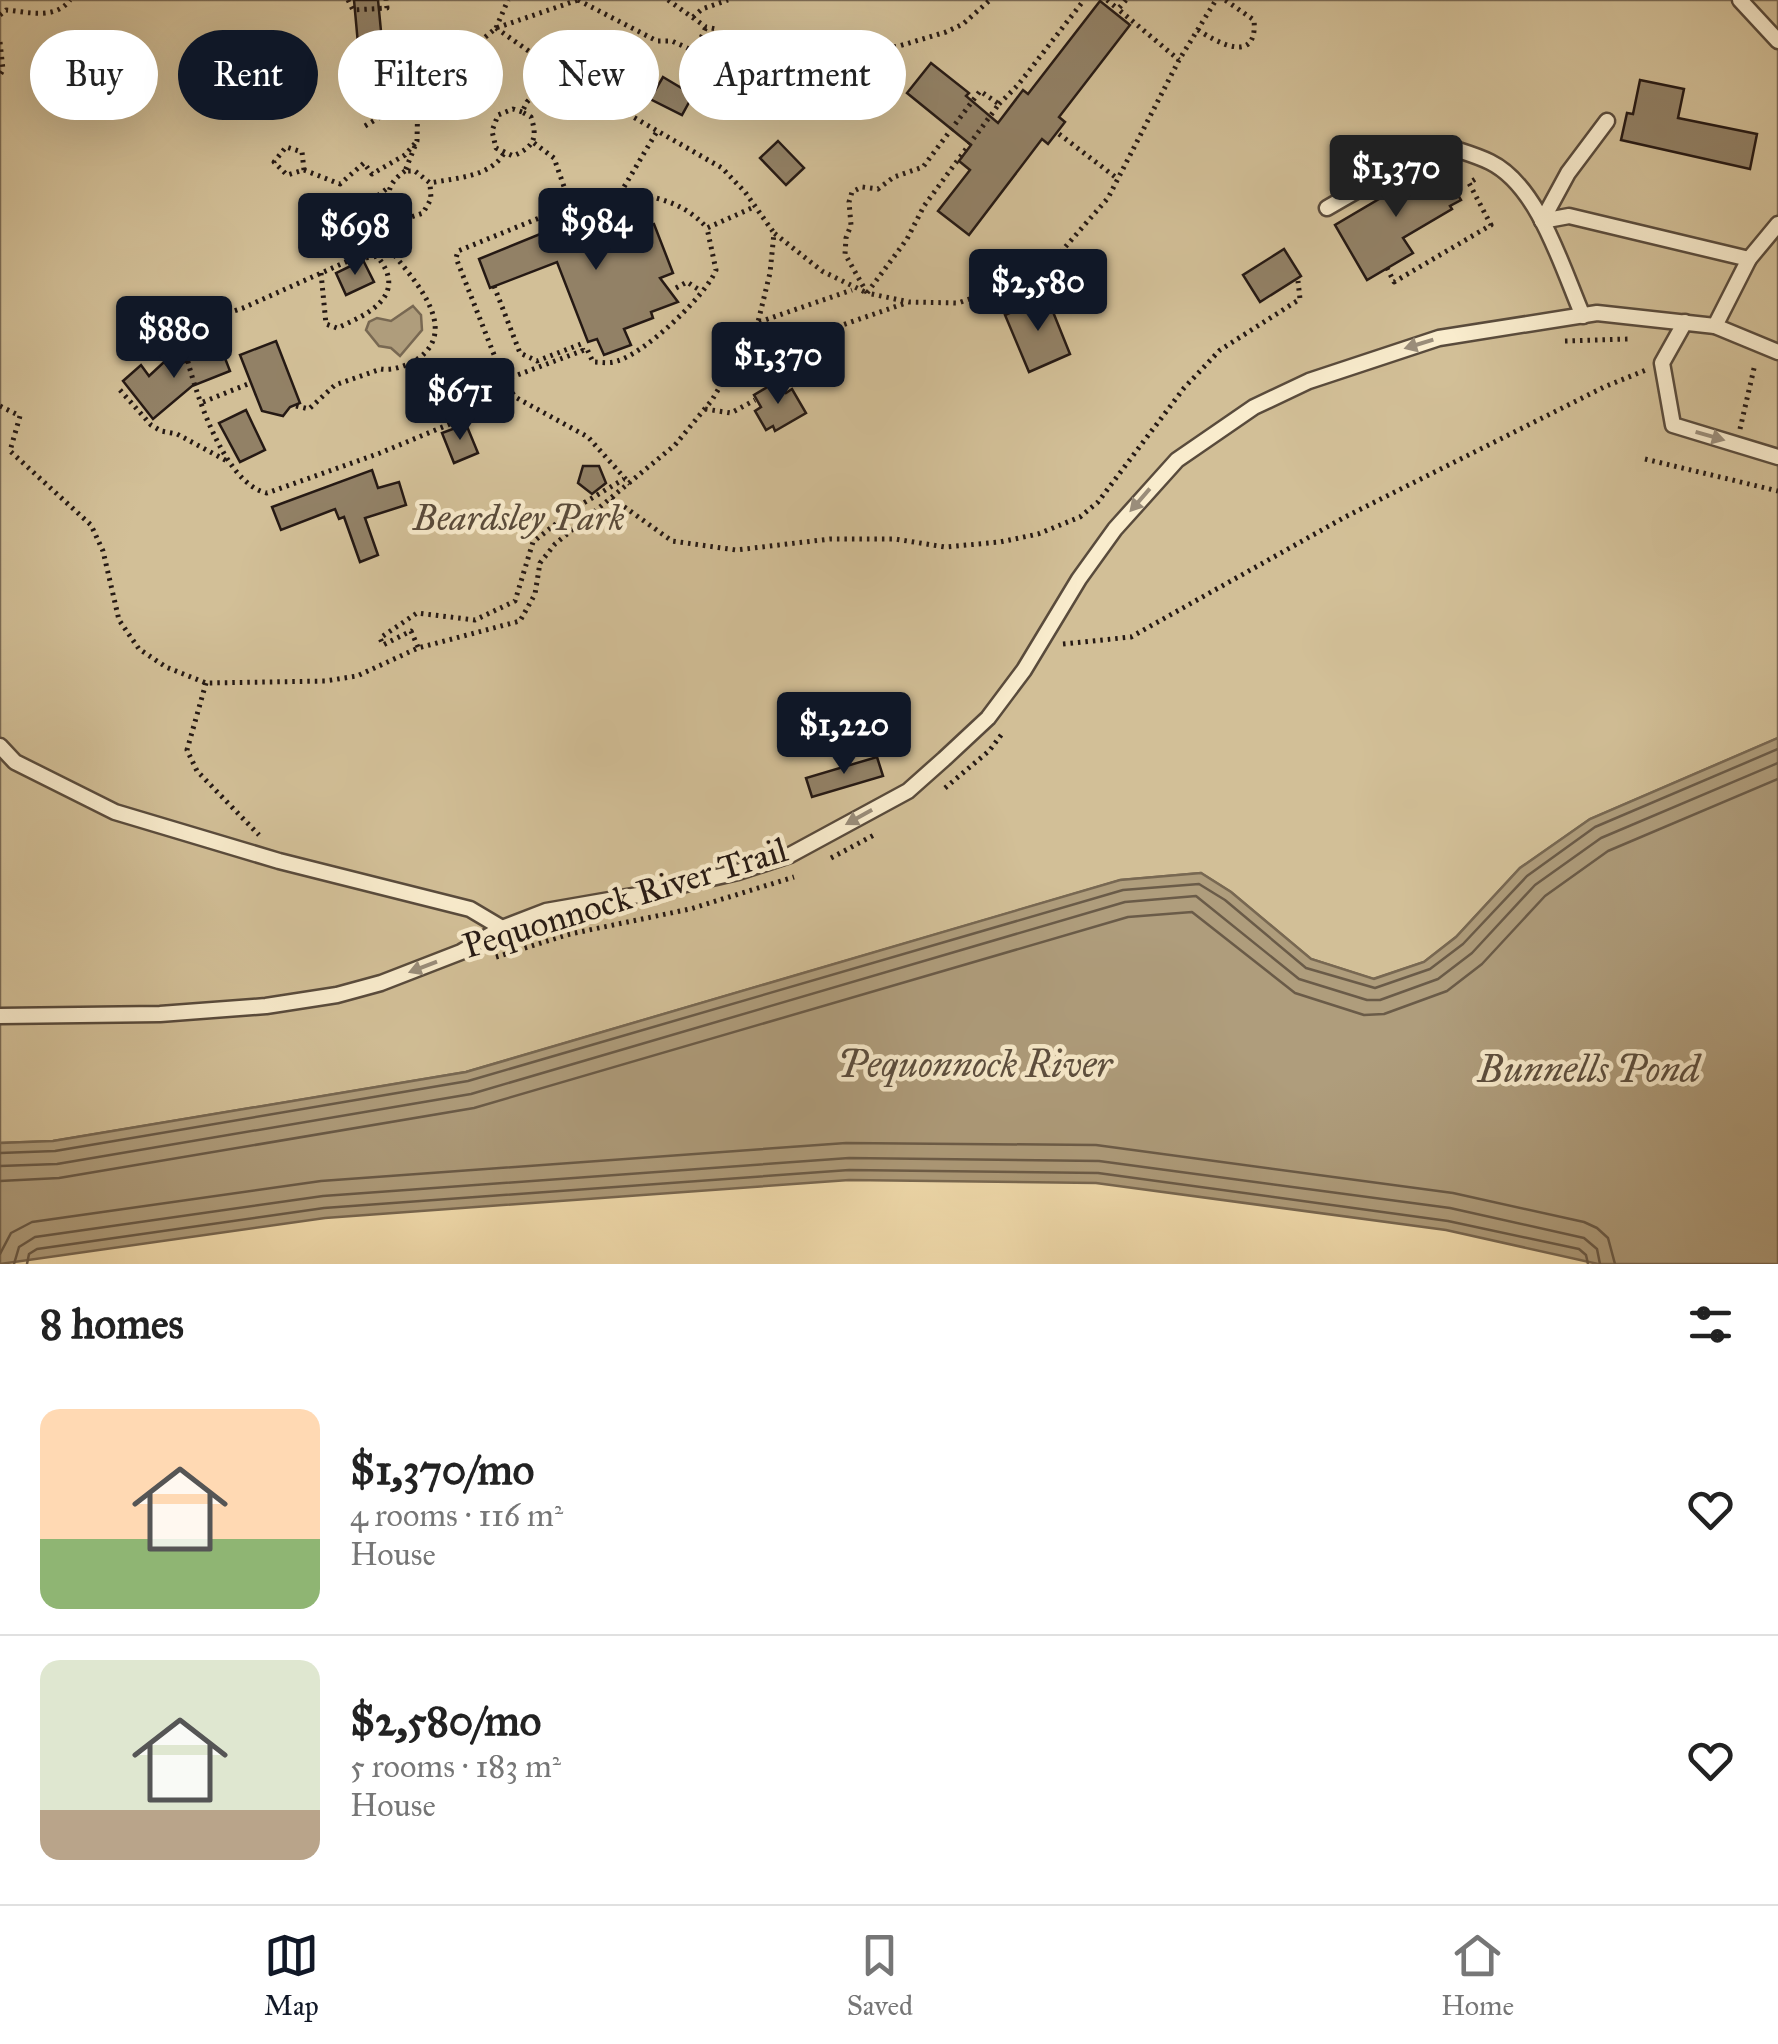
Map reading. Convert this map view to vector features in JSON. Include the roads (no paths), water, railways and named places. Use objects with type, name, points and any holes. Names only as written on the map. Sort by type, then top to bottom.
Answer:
[{"type":"lane","points":[[1740,0],[1778,42]]},
{"type":"lane","points":[[1542,221],[1568,172],[1607,120]]},
{"type":"lane","points":[[1327,208],[1398,167],[1452,148],[1498,168],[1526,194],[1542,221],[1583,316]]},
{"type":"lane","points":[[1542,221],[1569,216],[1749,259]]},
{"type":"lane","points":[[1715,326],[1749,259],[1778,224]]},
{"type":"lane","points":[[0,1016],[160,1014],[266,1006],[338,995],[460,952],[502,928],[546,911],[638,896],[738,872],[790,854],[908,791],[988,718],[1024,670],[1078,579],[1177,460],[1254,407],[1309,381],[1438,338],[1597,313],[1715,326],[1778,352]]},
{"type":"lane","points":[[1685,322],[1662,363],[1672,426],[1778,457]]},
{"type":"lane","points":[[0,746],[15,762],[115,812],[279,861],[470,909],[502,928]]},
{"type":"water","points":[[413,306],[421,315],[422,330],[400,356],[391,348],[379,346],[366,330],[369,322],[377,318],[391,321]]},
{"type":"water","name":"Bunnells Pond","points":[[1778,738],[1778,1264],[1598,1264],[1446,1230],[1096,1183],[849,1180],[325,1218],[0,1264],[0,1143],[53,1141],[466,1072],[1120,880],[1201,873],[1231,892],[1311,959],[1374,979],[1424,962],[1456,937],[1520,868],[1590,819]]},
{"type":"park label","name":"Beardsley Park","points":[[519,518]]},
{"type":"water label","name":"Pequonnock River","points":[[975,1064]]}]
